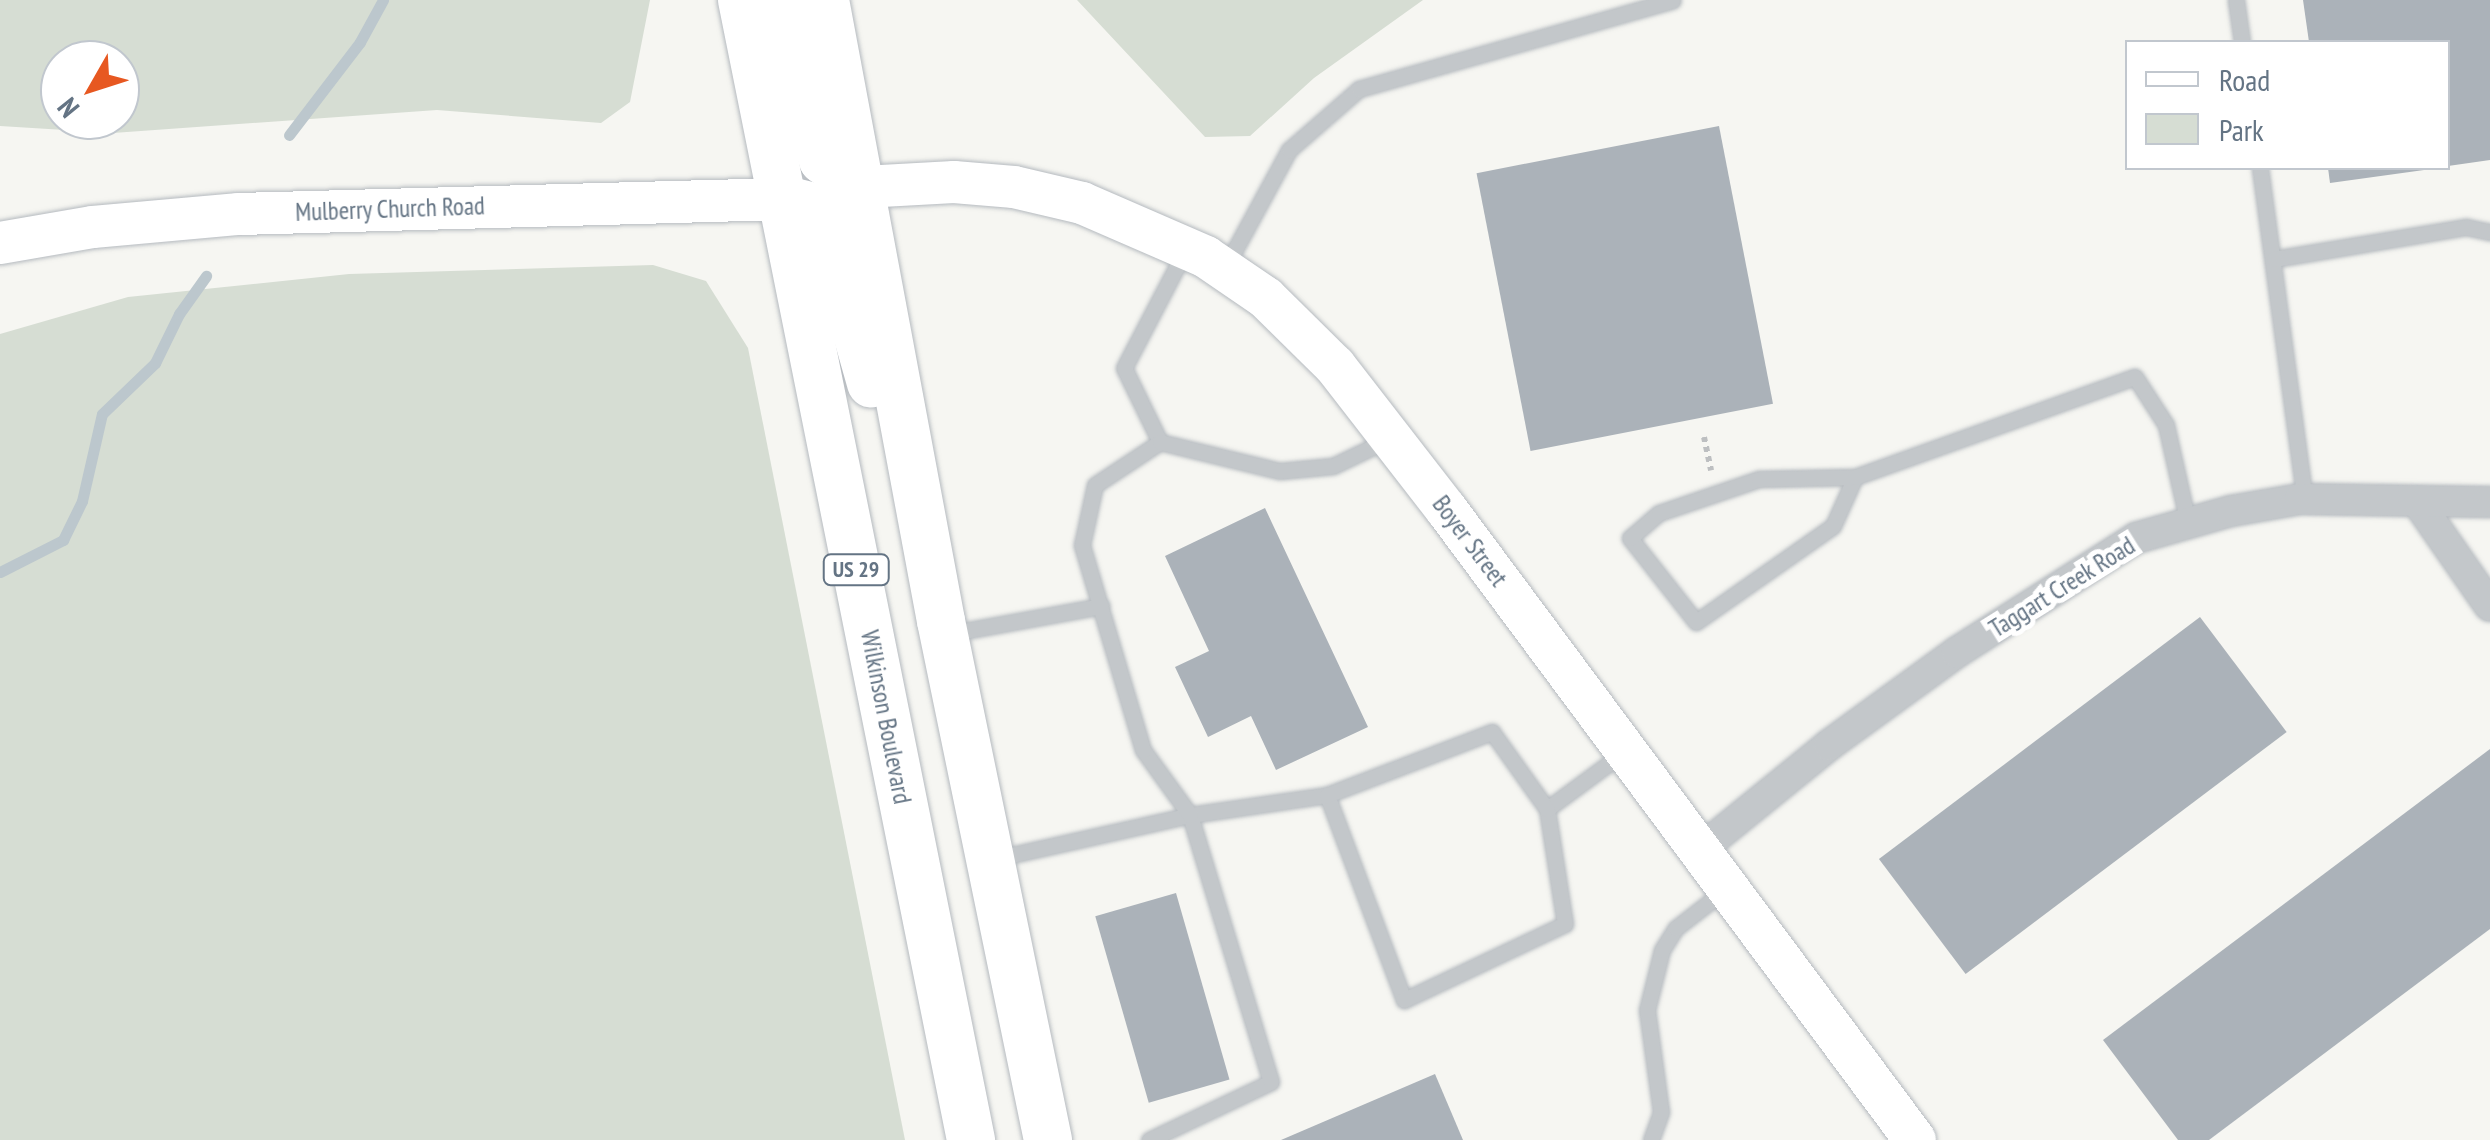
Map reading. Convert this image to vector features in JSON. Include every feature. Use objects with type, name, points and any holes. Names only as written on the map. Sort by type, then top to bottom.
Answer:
[{"type":"main road","name":"Wilkinson Boulevard","points":[[742,0],[971,1140]]},
{"type":"main road","points":[[780,0],[786,37],[823,160],[863,186]]},
{"type":"main road","name":"US 29","points":[[826,0],[943,628],[1048,1140]]},
{"type":"main road","name":"Boyer Street","points":[[863,186],[954,182],[1014,187],[1082,203],[1187,247],[1266,298],[1334,366],[1391,438],[1914,1140]]},
{"type":"main road","name":"Mulberry Church Road","points":[[0,244],[93,227],[239,214],[782,198]]},
{"type":"main road","points":[[782,198],[814,207],[824,217],[943,628]]},
{"type":"street","name":"Taggart Creek Road","points":[[1700,850],[1830,745],[1957,652],[2136,538],[2306,499],[2419,504],[2490,502]]},
{"type":"street","points":[[2419,504],[2490,606]]},
{"type":"lane","points":[[1224,270],[1290,150],[1359,89],[1673,0]]},
{"type":"lane","points":[[2236,0],[2242,40]]},
{"type":"lane","points":[[2260,170],[2306,499]]},
{"type":"lane","points":[[2274,259],[2466,227],[2490,232]]},
{"type":"lane","points":[[1160,442],[1124,368],[1187,247]]},
{"type":"lane","points":[[1855,477],[1833,526],[1696,622],[1630,538],[1659,513],[1759,479],[1855,477],[2135,377],[2166,426],[2188,524]]},
{"type":"lane","points":[[1148,1140],[1271,1082],[1190,815],[1143,750],[1082,545],[1096,485],[1160,442],[1280,471],[1333,466],[1391,438]]},
{"type":"lane","points":[[943,628],[1101,606]]},
{"type":"lane","points":[[990,860],[1190,815],[1327,795],[1492,732],[1546,809],[1565,924],[1404,1000],[1327,795]]},
{"type":"lane","points":[[1546,809],[1626,751]]},
{"type":"lane","points":[[1651,1140],[1661,1112],[1647,1010],[1662,950],[1676,928],[1728,888]]},
{"type":"green space","points":[[0,0],[650,0],[630,102],[601,123],[437,110],[140,131],[140,40],[40,40],[40,128],[0,126]]},
{"type":"green space","points":[[1077,0],[1423,0],[1314,78],[1250,136],[1205,137]]},
{"type":"green space","points":[[653,265],[706,281],[748,348],[905,1140],[0,1140],[0,334],[128,297],[349,274]]},
{"type":"building","points":[[2303,0],[2490,0],[2490,160],[2450,166],[2450,40],[2309,40]]},
{"type":"building","points":[[1719,126],[1773,404],[1531,451],[1477,173]]},
{"type":"building","points":[[2328,170],[2424,170],[2330,183]]},
{"type":"building","points":[[1265,508],[1368,727],[1276,770],[1251,716],[1208,737],[1175,667],[1209,651],[1165,556]]},
{"type":"building","points":[[2200,617],[2287,732],[1966,974],[1879,859]]},
{"type":"building","points":[[2490,749],[2490,929],[2209,1140],[2178,1140],[2103,1040]]},
{"type":"building","points":[[1176,893],[1229,1079],[1149,1103],[1095,916]]},
{"type":"building","points":[[1435,1074],[1463,1140],[1281,1140]]},
{"type":"waterway","points":[[289,135],[360,42],[383,0]]},
{"type":"waterway","points":[[0,572],[63,540],[82,501],[102,414],[155,363],[179,314],[206,276]]}]
